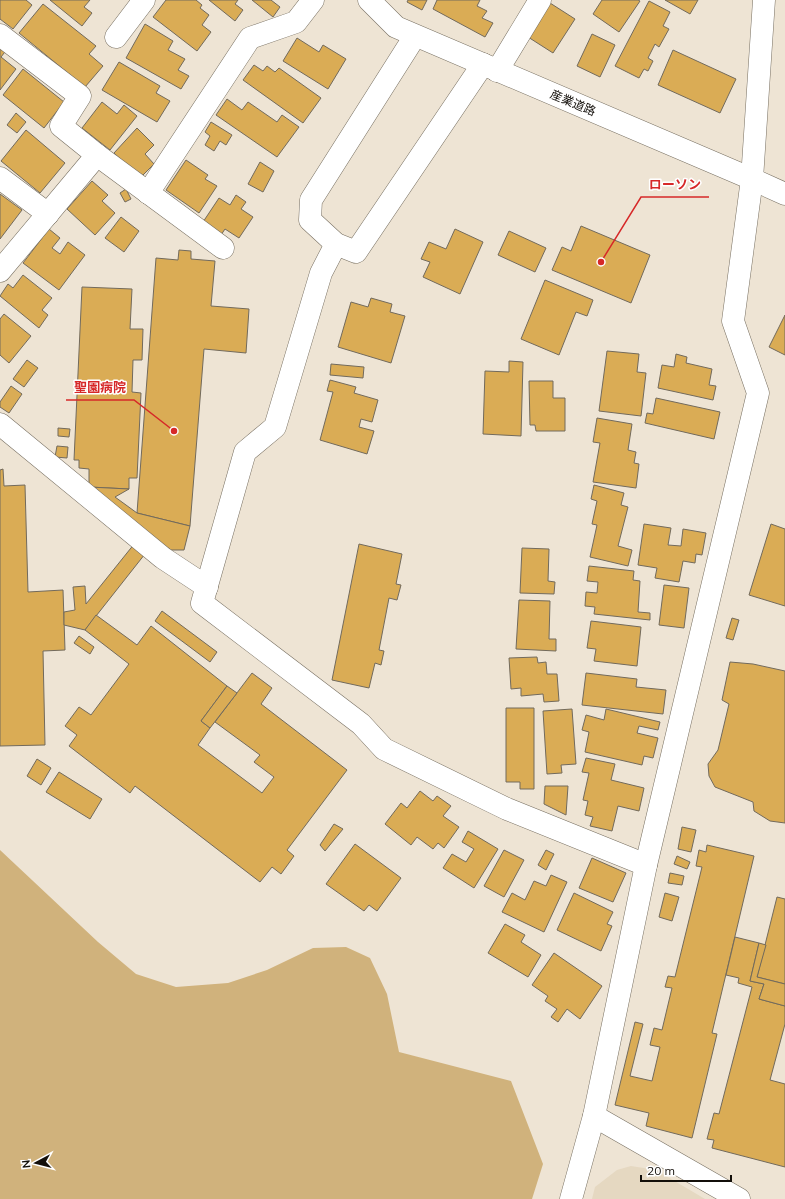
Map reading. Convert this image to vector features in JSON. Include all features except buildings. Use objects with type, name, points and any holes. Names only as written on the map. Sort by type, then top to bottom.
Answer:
[{"type":"street","points":[[116,37],[144,0]]},
{"type":"street","points":[[148,193],[250,38],[296,22],[313,0]]},
{"type":"street","name":"産業道路","points":[[369,0],[396,27],[415,36],[785,194]]},
{"type":"street","points":[[415,36],[311,200],[310,220],[336,244],[356,252],[540,0]]},
{"type":"street","points":[[572,1199],[594,1116],[646,865],[758,393],[733,321],[752,179],[764,0]]},
{"type":"street","points":[[0,35],[80,96],[61,126],[97,155],[223,248]]},
{"type":"street","points":[[0,271],[97,155]]},
{"type":"street","points":[[0,178],[48,214]]},
{"type":"street","points":[[336,244],[321,273],[275,427],[245,452],[202,603],[361,724],[384,749],[507,809],[646,865]]},
{"type":"street","points":[[0,424],[163,558],[207,588]]},
{"type":"street","points":[[594,1116],[738,1199]]},
{"type":"shaded area","points":[[0,850],[98,942],[136,974],[176,987],[228,983],[267,970],[313,948],[346,947],[370,958],[387,994],[399,1052],[511,1081],[543,1164],[532,1199],[0,1199]]},
{"type":"shaded area","points":[[631,1166],[656,1170],[705,1199],[592,1199],[595,1187],[617,1170]]},
{"type":"place","name":"ローソン","points":[[601,262]]},
{"type":"place","name":"聖園病院","points":[[174,431]]}]
